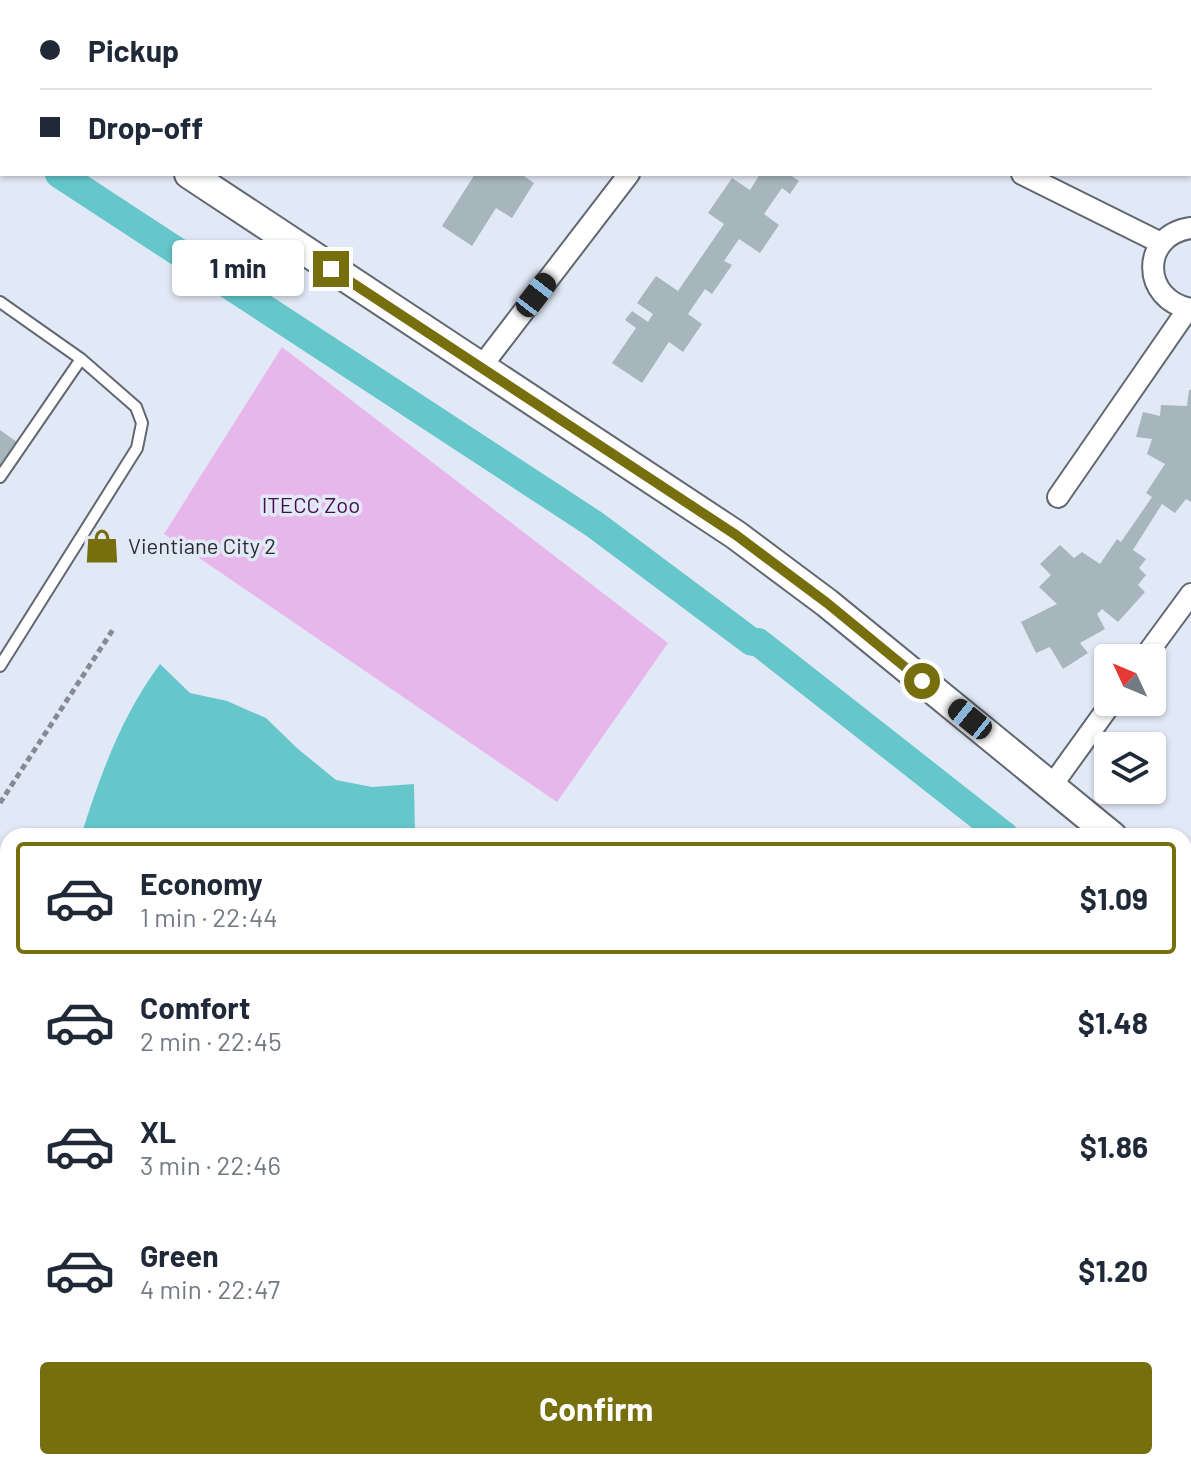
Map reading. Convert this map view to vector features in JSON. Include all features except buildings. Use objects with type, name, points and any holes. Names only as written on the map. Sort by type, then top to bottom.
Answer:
[{"type":"street","points":[[192,176],[736,535],[793,577],[1102,828]]},
{"type":"street","points":[[481,367],[627,176]]},
{"type":"street","points":[[1026,176],[1161,243]]},
{"type":"street","points":[[1058,497],[1190,309],[1168,301],[1155,284],[1152,263],[1161,243],[1178,230],[1191,228]]},
{"type":"street","points":[[1154,644],[1191,594]]},
{"type":"street","points":[[1058,777],[1102,716]]},
{"type":"lane","points":[[0,302],[81,359],[136,407],[142,423],[137,448],[0,666]]},
{"type":"lane","points":[[0,477],[81,359]]},
{"type":"path","points":[[0,803],[114,628]]},
{"type":"green space","name":"ITECC Zoo","points":[[282,347],[668,643],[557,802],[164,534]]},
{"type":"water","points":[[160,664],[190,693],[227,701],[266,718],[336,780],[372,787],[414,784],[415,828],[84,828],[113,746]]},
{"type":"waterway","points":[[62,176],[594,524],[752,642],[758,642],[995,828]]},
{"type":"place","name":"Vientiane City 2","points":[[102,546]]},
{"type":"route","points":[[331,269],[736,535],[827,603],[922,681]]}]
